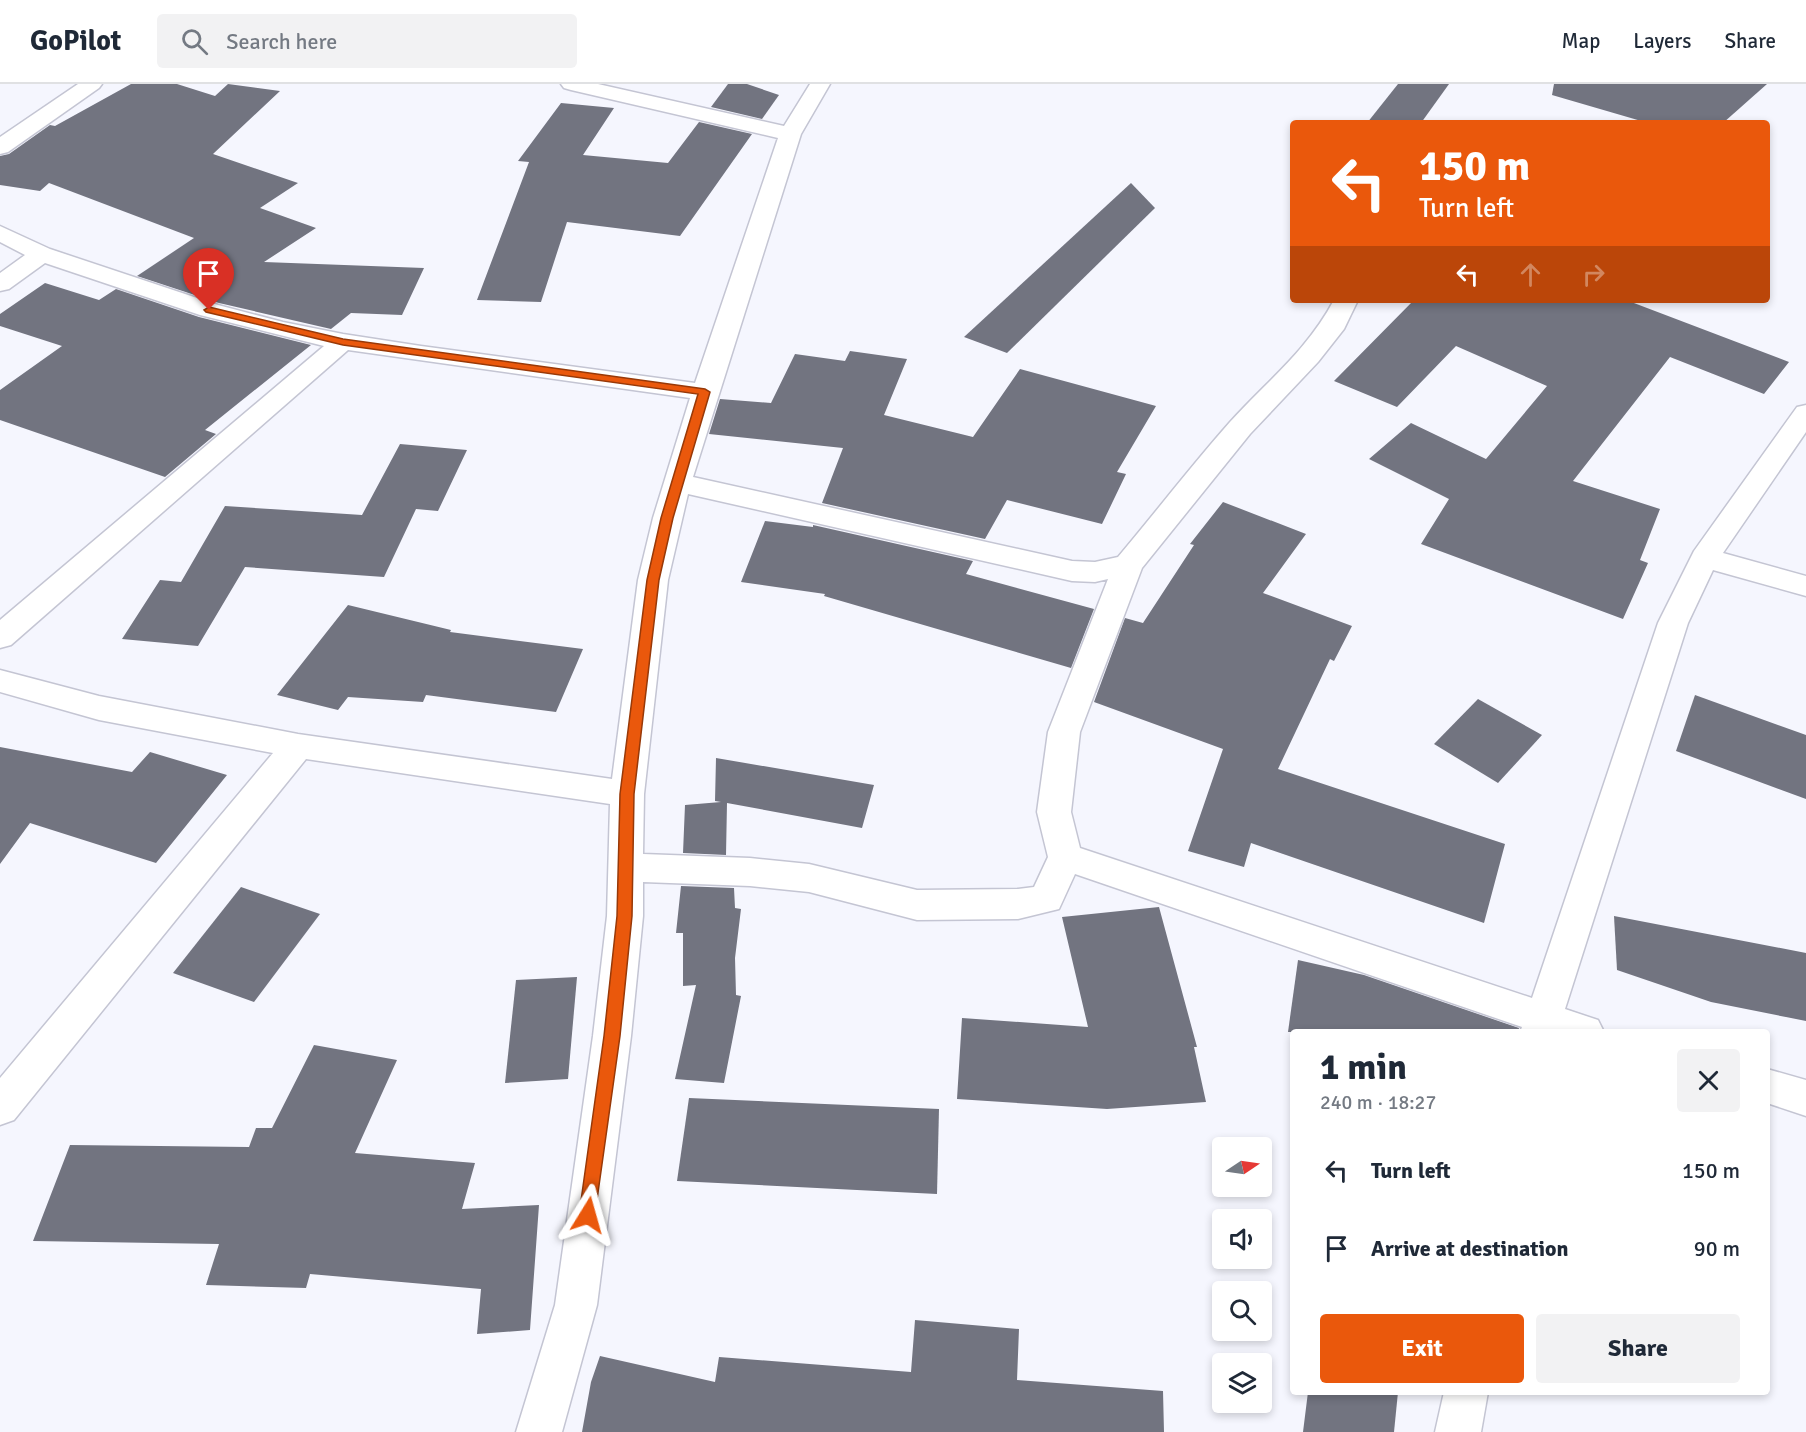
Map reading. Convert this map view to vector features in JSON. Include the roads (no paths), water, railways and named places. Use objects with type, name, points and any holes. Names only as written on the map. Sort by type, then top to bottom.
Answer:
[{"type":"street","points":[[0,147],[92,84]]},
{"type":"street","points":[[571,84],[790,134]]},
{"type":"street","points":[[539,1432],[576,1305],[612,1036],[625,916],[627,794],[653,580],[705,392],[790,134],[820,84]]},
{"type":"street","points":[[0,233],[42,254],[209,310],[343,342],[705,392]]},
{"type":"street","points":[[0,284],[42,254]]},
{"type":"street","points":[[625,867],[750,872],[809,878],[917,905],[1018,904],[1046,899],[1065,857],[1054,812],[1064,732],[1128,565],[1240,428],[1309,357],[1331,329],[1344,303]]},
{"type":"street","points":[[0,637],[343,342]]},
{"type":"street","points":[[1540,1025],[1673,623],[1704,558],[1806,413]]},
{"type":"street","points":[[678,483],[1072,571],[1095,572],[1128,565]]},
{"type":"street","points":[[1704,558],[1806,586]]},
{"type":"street","points":[[0,681],[99,708],[298,746],[627,794]]},
{"type":"street","points":[[0,1107],[298,746]]},
{"type":"street","points":[[1065,857],[1540,1025],[1566,1029]]},
{"type":"street","points":[[1770,1087],[1806,1098]]},
{"type":"street","points":[[1458,1432],[1465,1395]]}]
